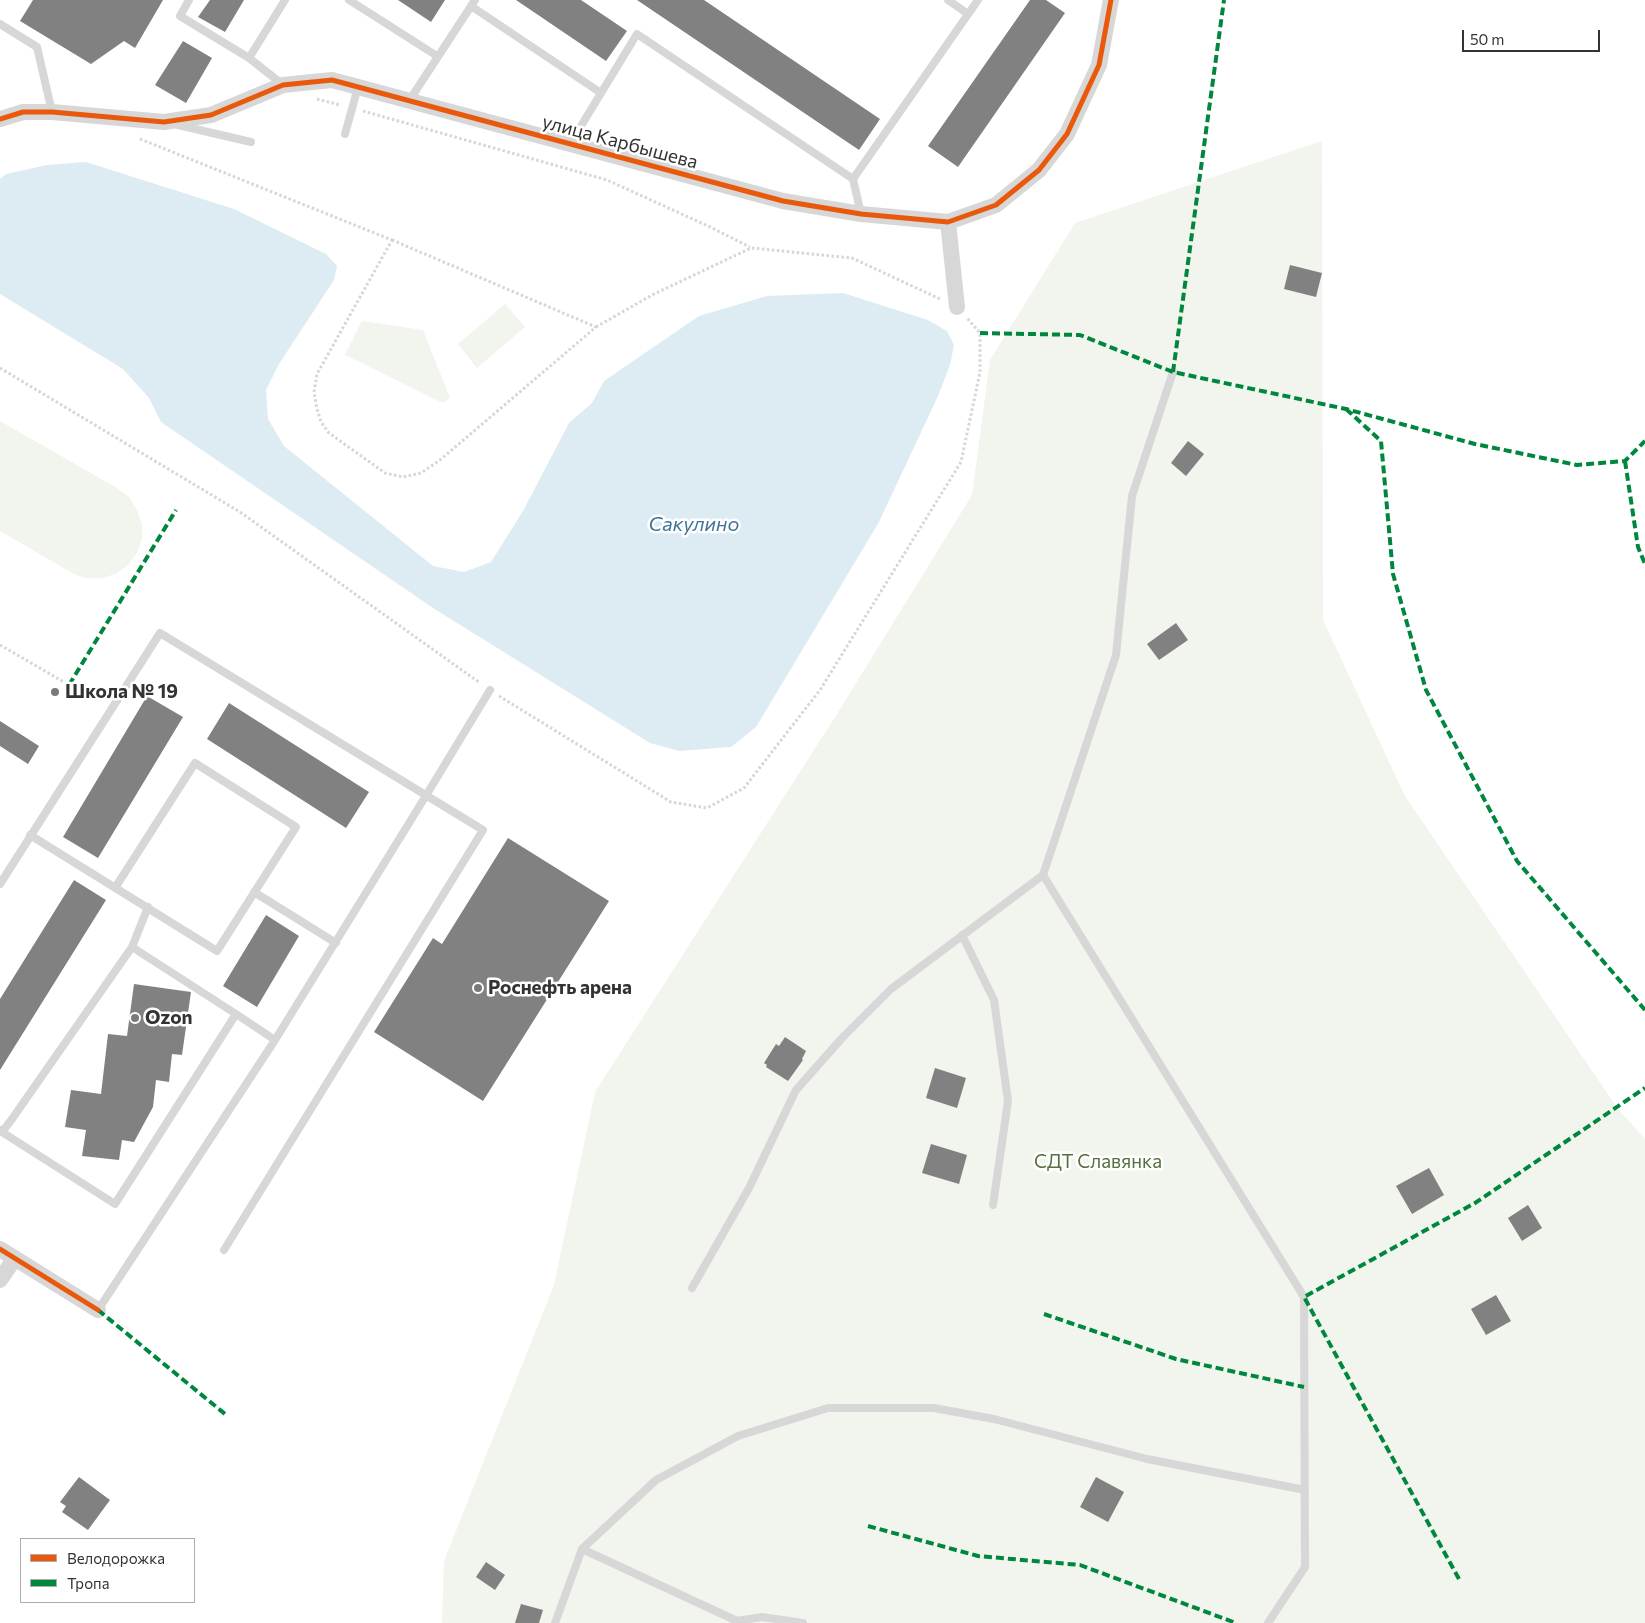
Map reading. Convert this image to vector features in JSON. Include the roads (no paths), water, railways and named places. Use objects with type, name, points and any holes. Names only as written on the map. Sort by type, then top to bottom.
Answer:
[{"type":"street","name":"улица Карбышева","points":[[0,119],[23,112],[52,112],[164,122],[210,115],[283,86],[332,80],[783,200],[861,214],[948,222],[996,205],[1039,170],[1067,134],[1100,65],[1111,0]]},
{"type":"street","points":[[948,222],[957,307]]},
{"type":"street","points":[[0,1249],[98,1310]]},
{"type":"street","points":[[0,1280],[15,1258]]},
{"type":"lane","points":[[189,0],[180,16],[249,58],[283,86]]},
{"type":"lane","points":[[249,58],[285,0]]},
{"type":"lane","points":[[349,0],[437,56]]},
{"type":"lane","points":[[948,0],[968,14]]},
{"type":"lane","points":[[853,179],[978,0]]},
{"type":"lane","points":[[409,101],[473,3],[601,93]]},
{"type":"lane","points":[[0,24],[37,47],[52,112]]},
{"type":"lane","points":[[570,144],[637,34],[853,179],[861,214]]},
{"type":"lane","points":[[345,134],[358,87]]},
{"type":"lane","points":[[164,122],[251,142]]},
{"type":"lane","points":[[692,1288],[749,1188],[796,1090],[843,1037],[891,989],[1043,875],[1116,655],[1132,496],[1173,372]]},
{"type":"lane","points":[[0,884],[160,633],[427,794],[483,830],[224,1250]]},
{"type":"lane","points":[[98,1310],[275,1040],[490,690]]},
{"type":"lane","points":[[30,835],[216,951],[296,827],[195,763],[115,888]]},
{"type":"lane","points":[[1043,875],[1304,1297],[1305,1567],[1268,1623]]},
{"type":"lane","points":[[254,892],[336,943]]},
{"type":"lane","points":[[148,908],[132,947],[1,1131],[115,1204],[236,1014]]},
{"type":"lane","points":[[962,935],[994,1000],[1008,1101],[993,1205]]},
{"type":"lane","points":[[132,947],[275,1040]]},
{"type":"lane","points":[[555,1623],[582,1549],[656,1480],[738,1436],[828,1408],[934,1408],[994,1419],[1147,1459],[1305,1490]]},
{"type":"lane","points":[[582,1549],[736,1621],[762,1616],[804,1623]]},
{"type":"water","name":"Сакулино","points":[[86,162],[234,209],[326,254],[337,266],[334,280],[279,364],[266,390],[268,419],[284,446],[433,566],[464,572],[491,562],[523,511],[569,423],[592,403],[604,381],[699,316],[767,296],[843,293],[928,320],[947,331],[954,345],[950,365],[938,396],[879,522],[756,727],[731,747],[679,751],[650,743],[433,608],[161,422],[149,398],[123,369],[0,294],[0,179],[6,174],[47,165]]},
{"type":"place","name":"Школа № 19","points":[[55,692]]},
{"type":"place","name":"Роснефть арена","points":[[478,988]]},
{"type":"place","name":"Ozon","points":[[135,1018]]},
{"type":"park label","name":"СДТ Славянка","points":[[1098,1162]]}]
